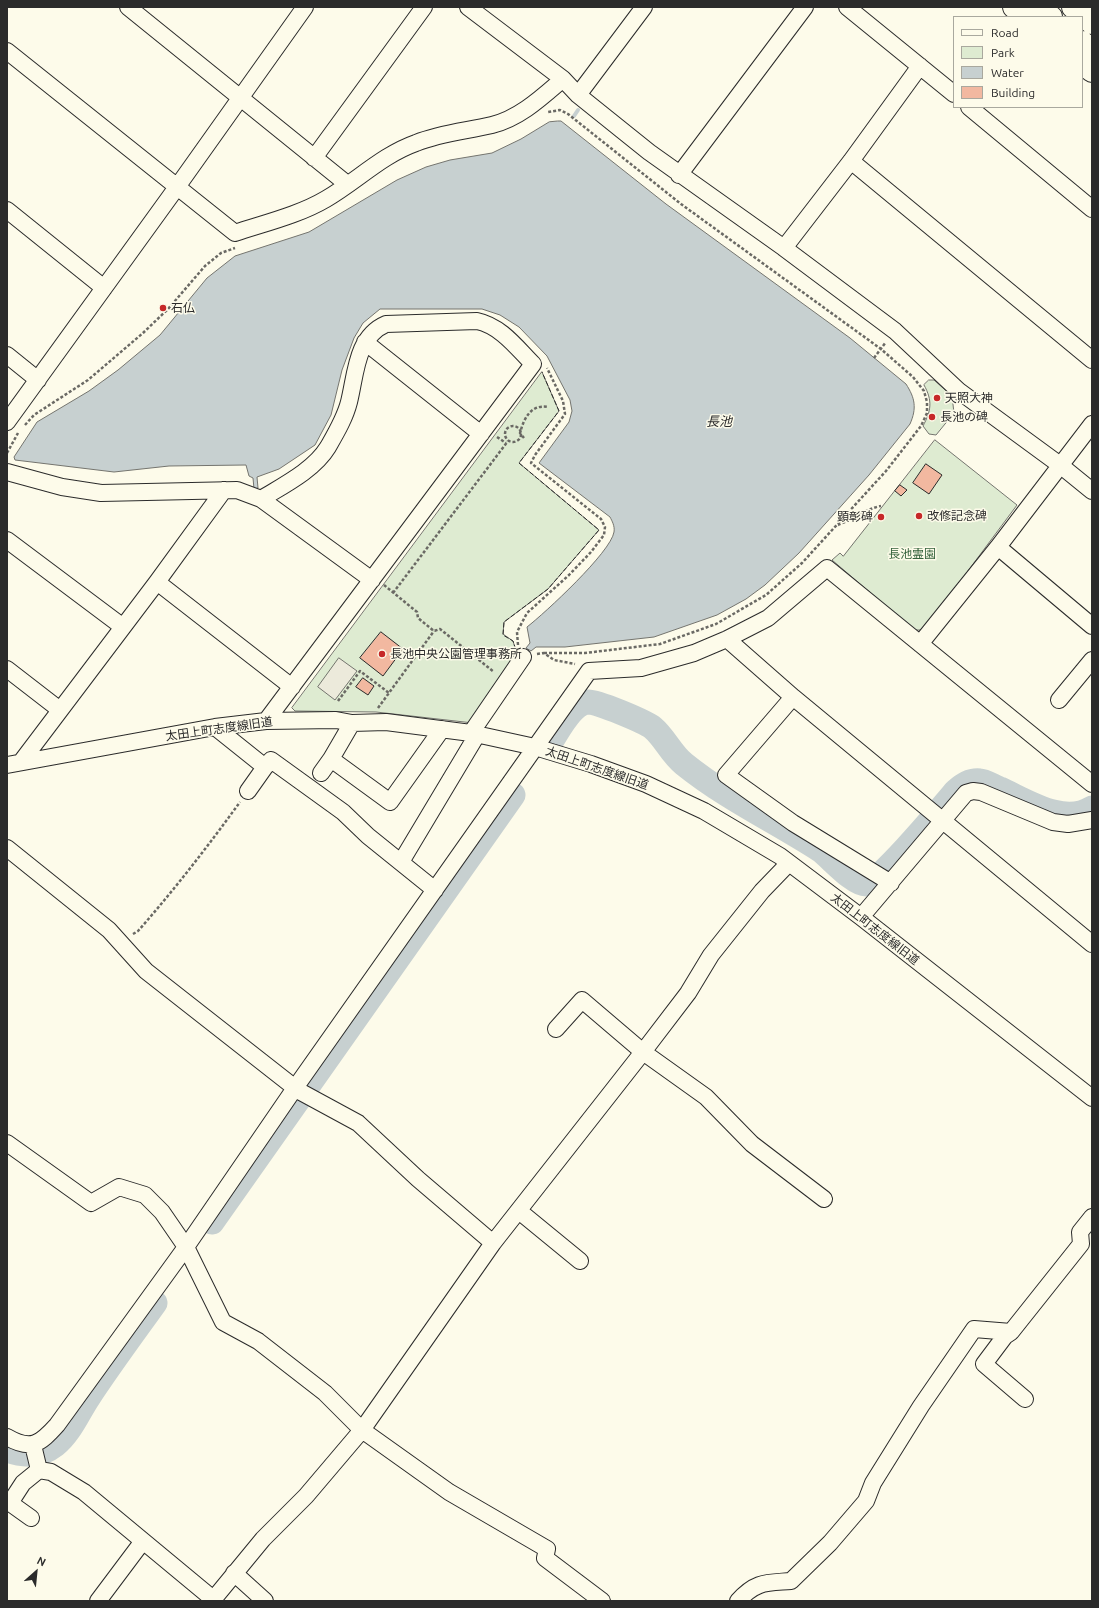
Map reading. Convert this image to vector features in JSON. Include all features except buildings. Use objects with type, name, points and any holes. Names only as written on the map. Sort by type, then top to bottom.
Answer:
[{"type":"highway","points":[[1014,7],[1025,16]]},
{"type":"highway","points":[[1039,7],[1050,16]]},
{"type":"highway","points":[[1073,7],[1092,23]]},
{"type":"highway","points":[[1083,43],[1092,50]]},
{"type":"highway","points":[[1083,64],[1092,71]]},
{"type":"street","points":[[128,7],[347,184]]},
{"type":"street","points":[[314,158],[424,7]]},
{"type":"street","points":[[468,7],[563,79],[578,95],[618,129],[679,175],[784,248],[895,331],[959,391],[1060,465],[1092,491]]},
{"type":"street","points":[[578,95],[644,7]]},
{"type":"street","points":[[679,175],[805,7]]},
{"type":"street","points":[[847,7],[953,93]]},
{"type":"street","points":[[8,419],[38,380],[177,187],[302,8]]},
{"type":"street","points":[[7,51],[177,187],[239,239],[326,199],[376,163],[415,143],[457,131],[493,125],[517,114],[563,79]]},
{"type":"street","points":[[784,248],[851,162],[920,66]]},
{"type":"street","points":[[971,108],[1092,210]]},
{"type":"street","points":[[851,162],[1092,360]]},
{"type":"street","points":[[7,210],[104,288]]},
{"type":"street","points":[[261,499],[317,460],[327,448],[338,430],[348,404],[358,359],[365,342],[377,328],[386,324],[477,321],[488,323],[502,333],[540,366],[377,582],[266,721]]},
{"type":"street","points":[[365,342],[488,435]]},
{"type":"street","points":[[7,355],[38,380]]},
{"type":"street","points":[[920,644],[998,547],[1092,424]]},
{"type":"street","points":[[7,472],[62,487],[101,493],[237,490],[261,499],[377,582]]},
{"type":"street","points":[[14,763],[60,710],[157,582],[224,490]]},
{"type":"street","points":[[7,540],[123,627]]},
{"type":"street","points":[[998,547],[1092,626]]},
{"type":"street","points":[[7,1437],[17,1443],[33,1445],[44,1440],[57,1425],[301,1092],[435,890],[512,783],[535,747],[589,671],[641,668],[694,653],[727,639],[768,618],[827,568],[1092,784]]},
{"type":"street","points":[[157,582],[292,687]]},
{"type":"street","points":[[727,639],[793,697],[1092,944]]},
{"type":"street","points":[[401,862],[474,734],[523,657]]},
{"type":"street","points":[[1059,700],[1092,660]]},
{"type":"street","points":[[7,669],[60,710]]},
{"type":"street","points":[[793,697],[726,775],[793,823],[884,878]]},
{"type":"street","name":"太田上町志度線旧道","points":[[14,763],[215,727],[266,721],[336,720],[352,723],[386,722],[474,734],[535,747],[591,764],[646,784],[704,811],[789,862],[1092,1098]]},
{"type":"street","points":[[321,773],[352,723]]},
{"type":"street","points":[[215,727],[265,767]]},
{"type":"street","points":[[331,759],[396,806],[442,729]]},
{"type":"street","points":[[248,792],[271,760],[343,812],[373,840],[435,890]]},
{"type":"street","points":[[861,917],[884,878],[937,816],[966,793],[974,791],[981,792],[1053,822],[1068,824],[1092,820]]},
{"type":"street","points":[[7,848],[109,930],[118,942],[146,971],[301,1092],[358,1123],[418,1179],[494,1243]]},
{"type":"street","points":[[38,1466],[84,1492],[213,1600],[263,1539],[306,1496],[362,1430],[494,1243],[688,993],[711,955],[762,891],[789,862]]},
{"type":"street","points":[[556,1029],[582,1000],[643,1052],[706,1097],[752,1144],[824,1199]]},
{"type":"street","points":[[7,1143],[91,1203],[119,1187],[145,1195],[162,1212],[186,1247],[223,1322],[258,1341],[325,1394],[362,1430],[449,1492],[547,1550],[545,1558],[602,1601]]},
{"type":"street","points":[[519,1211],[580,1261]]},
{"type":"street","points":[[1025,1399],[984,1364],[1005,1336],[1011,1332],[1081,1244],[1080,1232],[1092,1217]]},
{"type":"street","points":[[1080,1232],[1092,1243]]},
{"type":"street","points":[[738,1601],[749,1589],[764,1583],[791,1581],[830,1543],[866,1501],[872,1483],[921,1406],[974,1329],[1011,1332]]},
{"type":"street","points":[[33,1445],[38,1466]]},
{"type":"street","points":[[31,1518],[8,1504],[23,1483],[38,1466]]},
{"type":"street","points":[[98,1601],[143,1541]]},
{"type":"street","points":[[234,1573],[265,1601]]},
{"type":"path","points":[[540,366],[563,401],[565,414],[535,455],[531,463],[601,519],[605,527],[604,535],[591,552],[524,618],[517,632],[516,639],[518,648],[523,657],[544,653],[585,653],[660,644],[716,624],[766,595],[802,563],[886,471],[921,426],[927,413],[927,402],[924,391],[913,377],[881,349],[680,204],[568,114],[560,110],[549,111],[542,115]]},
{"type":"path","points":[[7,453],[18,433],[34,415],[88,380],[143,333],[168,309],[205,266],[239,239]]},
{"type":"path","points":[[874,358],[881,349]]},
{"type":"path","points":[[488,435],[507,442],[512,443],[518,441],[527,415],[535,408],[542,406],[548,407]]},
{"type":"path","points":[[507,442],[504,433],[508,428],[516,427],[524,438]]},
{"type":"path","points":[[393,593],[507,442]]},
{"type":"path","points":[[836,525],[857,517],[874,507],[881,506]]},
{"type":"path","points":[[377,582],[417,612],[418,618],[434,631]]},
{"type":"path","points":[[376,712],[434,631],[440,630],[506,682]]},
{"type":"path","points":[[544,653],[554,660],[577,665],[589,671]]},
{"type":"path","points":[[338,701],[360,672],[389,693]]},
{"type":"path","points":[[118,942],[138,931],[167,898],[197,861],[248,792]]},
{"type":"green space","points":[[542,372],[559,411],[519,463],[599,530],[548,589],[504,622],[503,634],[513,641],[518,658],[473,723],[376,712],[295,711],[292,708]]},
{"type":"green space","points":[[929,380],[934,380],[952,396],[954,413],[936,435],[929,434],[923,426],[928,416],[930,406],[929,396],[924,385]]},
{"type":"green space","name":"長池霊園","points":[[935,440],[1017,505],[924,630],[914,630],[832,560],[840,553],[843,556]]},
{"type":"shaded area","points":[[339,658],[357,671],[335,700],[318,687]]},
{"type":"water","name":"長池","points":[[561,121],[666,204],[850,338],[906,384],[913,399],[914,413],[910,424],[869,475],[799,553],[765,585],[746,599],[717,615],[654,637],[565,647],[536,647],[531,651],[526,648],[530,643],[527,627],[562,596],[590,567],[610,541],[614,528],[610,517],[539,463],[569,422],[572,411],[570,400],[547,356],[519,327],[500,315],[482,309],[380,309],[363,323],[354,338],[342,370],[331,415],[315,445],[279,469],[257,477],[258,488],[254,489],[253,478],[249,476],[246,465],[169,466],[114,472],[15,460],[14,457],[37,422],[89,391],[118,370],[160,335],[207,278],[235,256],[309,232],[397,180],[426,167],[450,160],[492,153],[521,139],[549,122]]},
{"type":"waterway","points":[[574,116],[578,110]]},
{"type":"waterway","points":[[552,740],[572,711],[582,703],[588,702],[610,708],[649,725],[661,736],[679,760],[700,776],[734,799],[820,850],[855,880],[866,884],[873,881],[897,858],[956,791],[970,782],[985,782],[1034,805],[1058,813],[1081,813],[1092,808]]},
{"type":"waterway","points":[[212,1222],[513,795]]},
{"type":"waterway","points":[[7,1450],[32,1454],[44,1452],[55,1445],[65,1435],[104,1374],[155,1303]]},
{"type":"fence","points":[[518,656],[513,641],[503,635],[504,622],[548,589],[599,530],[519,463],[559,411],[542,372]]},
{"type":"place","name":"石仏","points":[[163,308]]},
{"type":"place","name":"天照大神","points":[[937,398]]},
{"type":"place","name":"長池の碑","points":[[932,417]]},
{"type":"place","name":"改修記念碑","points":[[919,516]]},
{"type":"place","name":"顕彰碑","points":[[881,517]]},
{"type":"place","name":"長池中央公園管理事務所","points":[[382,654]]}]
